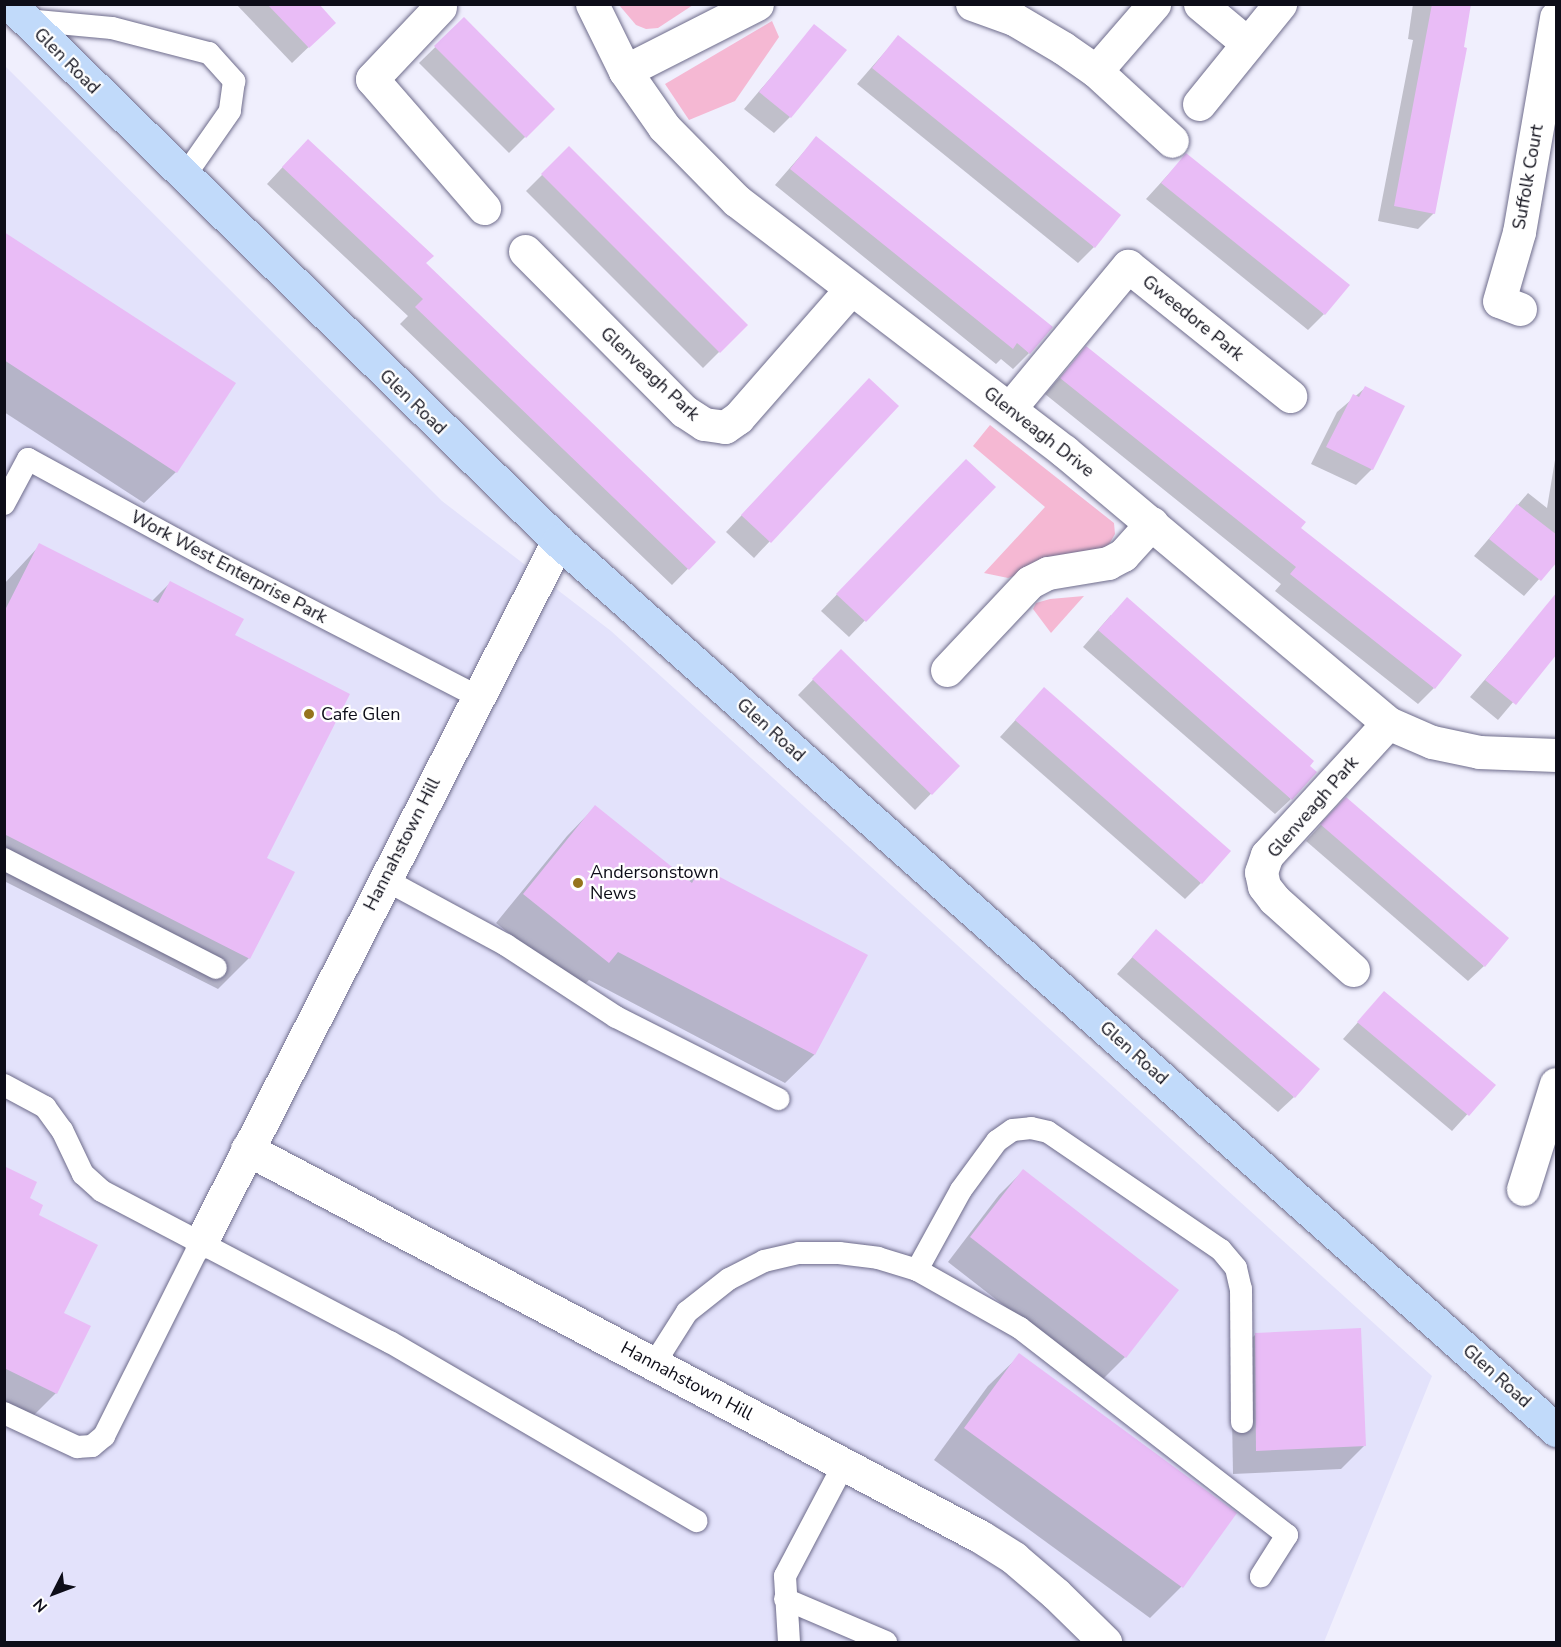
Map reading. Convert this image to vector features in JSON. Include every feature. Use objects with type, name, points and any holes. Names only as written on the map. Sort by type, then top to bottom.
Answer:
[{"type":"main road","name":"Glen Road","points":[[18,12],[558,541],[1557,1430]]},
{"type":"street","name":"Glenveagh Drive","points":[[592,4],[625,71],[664,127],[700,166],[773,231],[1010,408],[1152,523],[1388,723],[1432,742],[1479,752],[1557,755]]},
{"type":"street","points":[[625,71],[757,4]]},
{"type":"street","points":[[972,4],[1014,19],[1096,71],[1172,141]]},
{"type":"street","points":[[1096,71],[1154,4]]},
{"type":"street","points":[[1200,4],[1248,44]]},
{"type":"street","points":[[1199,104],[1280,4]]},
{"type":"street","points":[[442,5],[372,79],[484,208]]},
{"type":"street","name":"Suffolk Court","points":[[1520,309],[1499,301],[1519,232],[1556,24]]},
{"type":"street","name":"Glenveagh Park","points":[[525,251],[684,411],[704,424],[725,428],[738,418],[851,289]]},
{"type":"street","name":"Gweedore Park","points":[[1010,408],[1128,266],[1290,396]]},
{"type":"street","points":[[947,670],[1030,582],[1048,573],[1108,563],[1123,555],[1152,523]]},
{"type":"street","name":"Hannahstown Hill","points":[[201,1242],[477,696],[558,541]]},
{"type":"street","name":"Glenveagh Park","points":[[1353,970],[1274,899],[1264,886],[1262,872],[1267,855],[1388,723]]},
{"type":"street","points":[[1523,1189],[1549,1136],[1557,1084]]},
{"type":"street","name":"Hannahstown Hill","points":[[247,1149],[844,1464],[1014,1558],[1105,1642]]},
{"type":"lane","points":[[18,12],[112,28],[209,53],[234,81],[230,111],[184,177]]},
{"type":"lane","name":"Work West Enterprise Park","points":[[4,504],[28,459],[233,571],[477,696]]},
{"type":"lane","points":[[4,859],[216,968]]},
{"type":"lane","points":[[384,879],[506,945],[616,1017],[778,1099]]},
{"type":"lane","points":[[4,1085],[45,1107],[62,1130],[82,1174],[102,1191],[390,1342],[696,1521]]},
{"type":"lane","points":[[917,1270],[961,1190],[997,1141],[1013,1130],[1031,1128],[1048,1132],[1221,1250],[1236,1268],[1241,1289],[1242,1422]]},
{"type":"lane","points":[[4,1413],[77,1447],[92,1446],[104,1436],[201,1242]]},
{"type":"lane","points":[[654,1364],[687,1312],[729,1279],[764,1261],[799,1253],[839,1253],[878,1258],[917,1270],[1020,1328],[1287,1535],[1261,1576]]},
{"type":"lane","points":[[789,1642],[785,1576],[844,1464]]},
{"type":"lane","points":[[785,1599],[886,1642]]},
{"type":"shaded area","points":[[619,5],[693,5],[658,28],[646,29],[636,25]]},
{"type":"shaded area","points":[[772,21],[779,37],[735,101],[689,120],[665,84]]},
{"type":"shaded area","points":[[4,65],[442,501],[611,631],[1432,1376],[1324,1642],[5,1642]]},
{"type":"shaded area","points":[[990,425],[1114,523],[1115,534],[1108,546],[1008,578],[984,573],[1045,507],[973,446]]},
{"type":"shaded area","points":[[1084,596],[1051,633],[1033,609],[1036,603],[1050,599]]},
{"type":"building","points":[[267,4],[319,4],[336,23],[309,48]]},
{"type":"building","points":[[1432,4],[1471,4],[1464,47],[1467,48],[1435,214],[1394,206]]},
{"type":"building","points":[[464,17],[555,109],[526,138],[434,46]]},
{"type":"building","points":[[814,24],[847,50],[791,118],[759,92]]},
{"type":"building","points":[[898,35],[1121,215],[1095,248],[872,68]]},
{"type":"building","points":[[816,136],[1053,327],[1030,354],[1017,343],[1013,349],[790,169]]},
{"type":"building","points":[[308,139],[434,256],[426,263],[716,542],[689,570],[415,307],[423,299],[282,167]]},
{"type":"building","points":[[569,146],[748,325],[720,353],[541,174]]},
{"type":"building","points":[[1186,153],[1350,285],[1325,315],[1161,183]]},
{"type":"building","points":[[4,232],[236,383],[177,473],[4,360]]},
{"type":"building","points":[[1086,346],[1306,522],[1301,528],[1462,655],[1435,689],[1290,574],[1296,567],[1060,378]]},
{"type":"building","points":[[869,378],[899,406],[771,543],[741,515]]},
{"type":"building","points":[[1365,386],[1405,406],[1373,470],[1326,447],[1353,394],[1359,397]]},
{"type":"building","points":[[966,459],[996,487],[866,622],[836,594]]},
{"type":"building","points":[[1517,504],[1557,535],[1557,562],[1541,581],[1489,539]]},
{"type":"building","points":[[39,543],[158,603],[170,581],[244,619],[235,635],[350,694],[267,858],[295,872],[250,959],[4,834],[4,612]]},
{"type":"building","points":[[1557,592],[1557,654],[1516,705],[1485,680]]},
{"type":"building","points":[[1127,597],[1314,761],[1310,766],[1317,772],[1292,800],[1098,630]]},
{"type":"building","points":[[841,649],[960,766],[932,795],[812,679]]},
{"type":"building","points":[[1044,687],[1231,851],[1202,884],[1015,720]]},
{"type":"building","points":[[1346,797],[1509,938],[1485,967],[1320,824]]},
{"type":"building","points":[[595,805],[692,883],[701,867],[868,955],[815,1055],[618,952],[609,963],[523,894]]},
{"type":"building","points":[[1156,929],[1320,1069],[1295,1098],[1132,957]]},
{"type":"building","points":[[1384,991],[1496,1085],[1469,1116],[1357,1022]]},
{"type":"building","points":[[4,1166],[37,1182],[30,1198],[43,1205],[39,1215],[98,1245],[64,1313],[91,1326],[57,1394],[4,1368]]},
{"type":"building","points":[[1023,1169],[1179,1290],[1126,1358],[970,1237]]},
{"type":"building","points":[[1361,1328],[1366,1446],[1256,1451],[1255,1333]]},
{"type":"building","points":[[1019,1353],[1237,1513],[1183,1588],[964,1428]]},
{"type":"place","name":"Cafe Glen","points":[[309,714]]},
{"type":"place","name":"Andersonstown News","points":[[578,883]]}]
